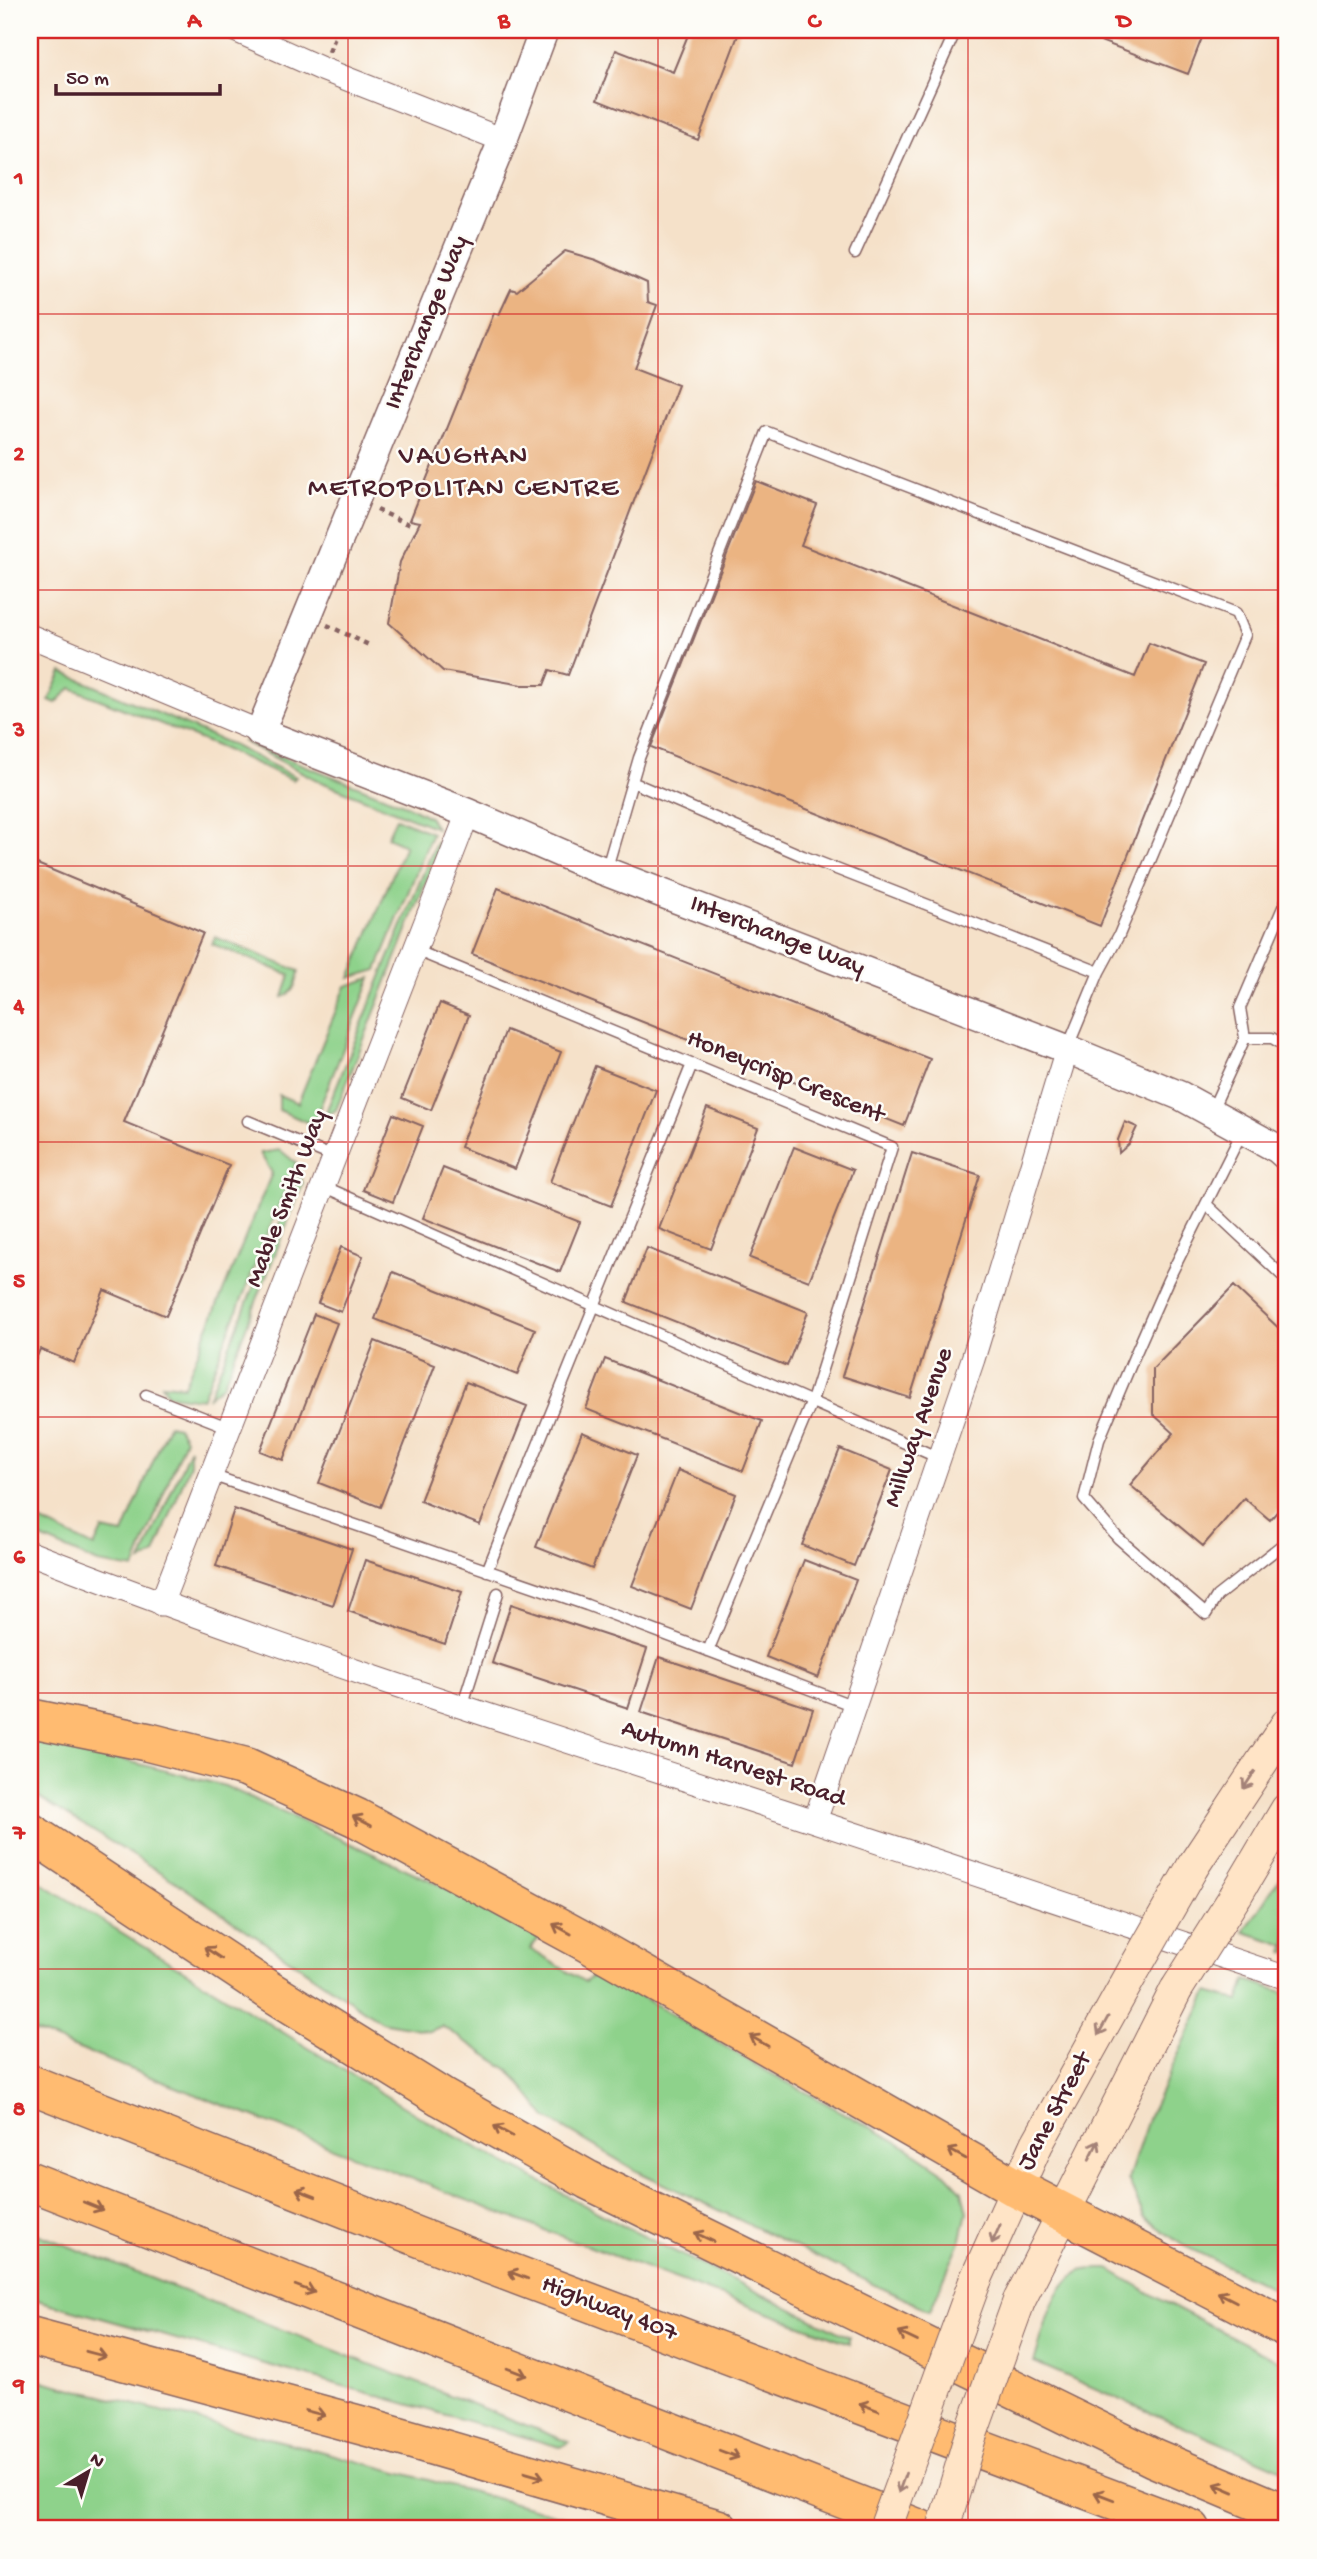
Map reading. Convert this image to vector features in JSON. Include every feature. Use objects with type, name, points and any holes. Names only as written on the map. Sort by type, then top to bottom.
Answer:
[{"type":"highway","points":[[30,1718],[148,1742],[246,1767],[358,1818],[586,1942],[1016,2188],[1287,2328]]},
{"type":"highway","points":[[30,1832],[270,1991],[441,2097],[589,2180],[1154,2458],[1287,2514]]},
{"type":"highway","name":"Highway 407","points":[[30,2084],[456,2252],[1191,2529]]},
{"type":"highway","points":[[30,2181],[920,2529]]},
{"type":"highway","points":[[30,2336],[375,2429],[719,2529]]},
{"type":"main road","name":"Jane Street","points":[[885,2529],[975,2281],[1037,2144],[1193,1866],[1287,1724]]},
{"type":"main road","name":"Jane Street","points":[[943,2529],[970,2437],[1019,2301],[1062,2211],[1176,1990],[1287,1809]]},
{"type":"street","points":[[235,30],[322,69],[503,140]]},
{"type":"street","name":"Interchange Way","points":[[260,732],[503,140],[544,30]]},
{"type":"street","name":"Interchange Way","points":[[30,636],[606,871],[1068,1049],[1181,1096],[1278,1149],[1287,1157]]},
{"type":"street","name":"Mable Smith Way","points":[[161,1604],[468,813]]},
{"type":"street","name":"Millway Avenue","points":[[815,1821],[973,1359],[1068,1049]]},
{"type":"street","name":"Autumn Harvest Road","points":[[30,1553],[161,1604],[462,1707],[1287,1978]]},
{"type":"lane","points":[[855,253],[956,30]]},
{"type":"lane","points":[[606,871],[639,758],[767,432],[1236,613],[1245,635],[1068,1049]]},
{"type":"lane","points":[[632,782],[803,856],[1099,972]]},
{"type":"lane","points":[[1211,1113],[1245,1038],[1240,1008],[1287,898]]},
{"type":"lane","name":"Honeycrisp Crescent","points":[[415,950],[892,1147],[812,1401]]},
{"type":"lane","points":[[1245,1038],[1272,1038],[1287,1047]]},
{"type":"lane","points":[[487,1571],[692,1064]]},
{"type":"lane","points":[[248,1121],[334,1157]]},
{"type":"lane","points":[[1243,1130],[1168,1280],[1099,1440],[1084,1499],[1118,1538],[1206,1614],[1217,1597],[1287,1541]]},
{"type":"lane","points":[[323,1186],[939,1458]]},
{"type":"lane","points":[[1206,1204],[1287,1280]]},
{"type":"lane","points":[[146,1395],[230,1428]]},
{"type":"lane","points":[[708,1651],[812,1401]]},
{"type":"lane","points":[[211,1475],[487,1571],[854,1706]]},
{"type":"lane","points":[[462,1707],[498,1593]]},
{"type":"path","points":[[354,501],[411,525]]},
{"type":"path","points":[[307,616],[371,646]]},
{"type":"green space","points":[[62,672],[228,743],[296,777],[293,780],[219,747],[71,688],[56,703],[49,700]]},
{"type":"green space","points":[[242,741],[406,805],[429,817],[436,828],[319,781]]},
{"type":"green space","points":[[396,818],[432,833],[377,970],[350,978],[405,845],[387,837]]},
{"type":"green space","points":[[436,842],[441,844],[336,1110],[324,1117]]},
{"type":"green space","points":[[215,937],[299,971],[292,990],[283,997],[290,975],[212,944]]},
{"type":"green space","points":[[371,978],[313,1125],[279,1110],[279,1095],[298,1103],[346,986]]},
{"type":"green space","points":[[280,1150],[296,1163],[202,1399],[168,1395],[162,1384],[184,1386],[272,1173],[260,1153]]},
{"type":"green space","points":[[300,1173],[303,1184],[223,1385],[209,1396]]},
{"type":"green space","points":[[168,1425],[178,1427],[185,1439],[134,1569],[98,1563],[30,1533],[30,1516],[94,1547],[102,1530],[123,1534]]},
{"type":"green space","points":[[190,1448],[190,1464],[155,1554],[141,1562]]},
{"type":"green space","points":[[30,1736],[225,1786],[482,1904],[539,1938],[530,1949],[585,1982],[599,1971],[761,2068],[903,2145],[946,2174],[962,2191],[967,2212],[961,2239],[930,2311],[635,2170],[547,2118],[509,2070],[442,2026],[430,2031],[381,2022],[176,1882],[30,1792]]},
{"type":"green space","points":[[1287,1867],[1287,1953],[1283,1952],[1285,1945],[1244,1932]]},
{"type":"green space","points":[[30,1876],[425,2120],[627,2228],[849,2337],[849,2343],[531,2225],[30,2030]]},
{"type":"green space","points":[[1246,1980],[1287,1993],[1287,2295],[1182,2245],[1144,2217],[1128,2179],[1149,2116],[1208,1992],[1239,2001]]},
{"type":"green space","points":[[30,2231],[569,2442],[560,2447],[30,2298]]},
{"type":"green space","points":[[1109,2269],[1165,2302],[1287,2365],[1287,2472],[1034,2362],[1050,2311],[1062,2287],[1081,2271]]},
{"type":"green space","points":[[30,2378],[312,2449],[611,2529],[30,2529]]},
{"type":"building","points":[[690,30],[740,30],[698,140],[597,100],[616,50],[673,72]]},
{"type":"building","points":[[1104,30],[1205,30],[1188,74],[1100,41]]},
{"type":"building","points":[[565,251],[596,260],[647,283],[648,302],[657,305],[634,368],[678,385],[568,675],[550,670],[544,685],[522,685],[443,671],[389,623],[400,562],[420,522],[410,520],[494,313],[499,315],[511,289],[517,291]]},
{"type":"building","points":[[1287,457],[1287,485],[1279,483]]},
{"type":"building","points":[[756,481],[817,505],[801,545],[1135,677],[1149,643],[1204,664],[1100,926],[651,747]]},
{"type":"building","points":[[30,861],[203,933],[124,1122],[229,1165],[166,1316],[104,1290],[74,1363],[40,1349],[30,1374]]},
{"type":"building","points":[[498,888],[930,1059],[904,1126],[472,954]]},
{"type":"building","points":[[440,1003],[469,1015],[431,1110],[402,1098]]},
{"type":"building","points":[[506,1030],[561,1052],[515,1169],[460,1147]]},
{"type":"building","points":[[595,1066],[656,1090],[611,1206],[550,1182]]},
{"type":"building","points":[[707,1108],[758,1128],[711,1249],[659,1229]]},
{"type":"building","points":[[393,1114],[423,1126],[393,1202],[363,1190]]},
{"type":"building","points":[[1125,1122],[1137,1127],[1129,1144],[1119,1153],[1118,1140]]},
{"type":"building","points":[[794,1147],[853,1170],[809,1281],[750,1258]]},
{"type":"building","points":[[912,1153],[980,1175],[910,1398],[842,1376]]},
{"type":"building","points":[[443,1168],[580,1222],[560,1272],[423,1218]]},
{"type":"building","points":[[341,1247],[363,1256],[341,1312],[318,1303]]},
{"type":"building","points":[[647,1248],[808,1312],[787,1366],[626,1302]]},
{"type":"building","points":[[393,1272],[535,1329],[517,1375],[375,1319]]},
{"type":"building","points":[[1234,1286],[1287,1336],[1287,1500],[1270,1520],[1244,1498],[1203,1546],[1130,1485],[1174,1433],[1153,1414],[1153,1369]]},
{"type":"building","points":[[314,1314],[337,1323],[283,1460],[260,1451]]},
{"type":"building","points":[[375,1341],[435,1365],[380,1507],[319,1483]]},
{"type":"building","points":[[605,1359],[762,1421],[743,1471],[586,1409]]},
{"type":"building","points":[[466,1382],[527,1406],[480,1525],[420,1501]]},
{"type":"building","points":[[582,1432],[637,1455],[592,1569],[536,1547]]},
{"type":"building","points":[[840,1449],[892,1470],[854,1566],[802,1545]]},
{"type":"building","points":[[678,1470],[736,1494],[691,1609],[632,1586]]},
{"type":"building","points":[[234,1509],[352,1549],[333,1605],[216,1566]]},
{"type":"building","points":[[365,1560],[462,1592],[445,1644],[348,1611]]},
{"type":"building","points":[[804,1560],[856,1580],[818,1678],[766,1657]]},
{"type":"building","points":[[511,1604],[647,1649],[628,1708],[492,1663]]},
{"type":"building","points":[[659,1657],[813,1709],[795,1763],[641,1712]]},
{"type":"district","name":"VAUGHAN METROPOLITAN CENTRE","points":[[464,473]]}]
